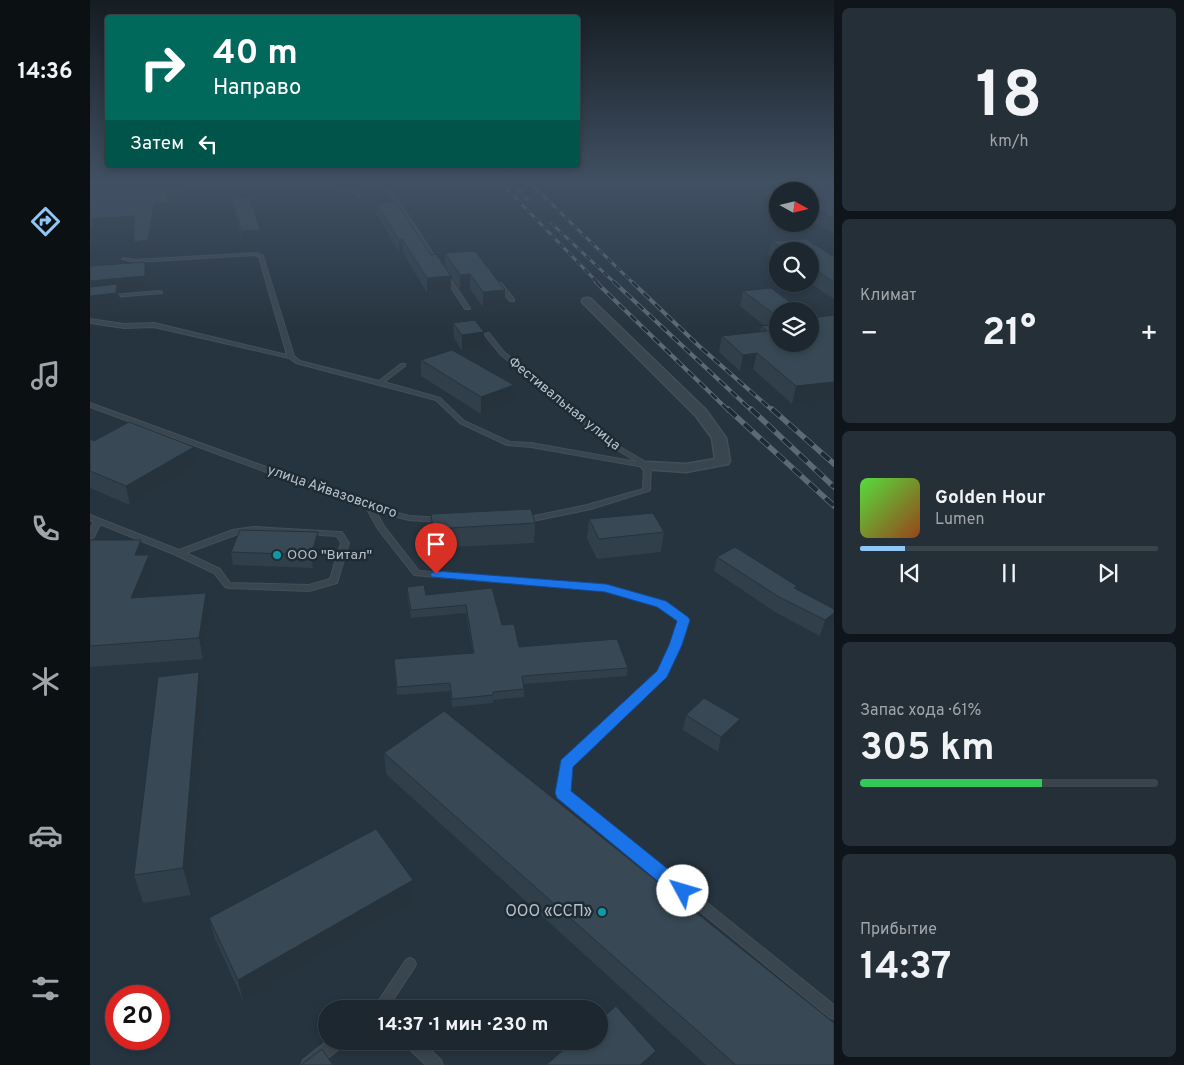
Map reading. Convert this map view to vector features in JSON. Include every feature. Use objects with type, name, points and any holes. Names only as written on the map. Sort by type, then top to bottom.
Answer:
[{"type":"street","points":[[587,301],[701,413],[719,438],[723,461],[697,468],[677,470],[648,466]]},
{"type":"lane","points":[[418,233],[467,308]]},
{"type":"lane","points":[[124,260],[135,262],[256,254],[261,256],[291,357]]},
{"type":"lane","points":[[437,262],[445,262]]},
{"type":"lane","points":[[493,278],[512,300]]},
{"type":"lane","points":[[90,298],[160,292]]},
{"type":"lane","points":[[90,321],[124,326],[154,325],[291,357],[298,362],[380,382],[438,399],[462,422],[509,444],[531,445],[648,466],[646,490],[588,506],[515,521]]},
{"type":"lane","name":"Фестивальная улица","points":[[487,334],[502,353],[613,446],[648,466]]},
{"type":"lane","points":[[380,382],[403,365]]},
{"type":"lane","name":"улица Айвазовского","points":[[90,404],[370,508],[409,518],[448,521]]},
{"type":"lane","points":[[370,508],[381,527],[417,573],[606,588],[661,604],[684,620],[676,645],[662,674],[566,764],[562,793],[834,1014]]},
{"type":"lane","points":[[90,517],[179,553],[216,571],[228,585],[309,588],[334,581],[345,543],[339,534],[254,529],[236,532],[179,553]]},
{"type":"lane","points":[[90,537],[98,521]]},
{"type":"lane","points":[[384,1000],[410,964]]},
{"type":"lane","points":[[308,1065],[327,1050]]},
{"type":"lane","points":[[420,1050],[436,1065]]},
{"type":"building","points":[[134,233],[149,233],[148,240],[134,242]]},
{"type":"building","points":[[395,233],[416,233],[431,255],[436,254],[451,276],[427,278],[402,239],[399,240]]},
{"type":"building","points":[[806,239],[811,242],[772,242],[771,241]]},
{"type":"building","points":[[819,247],[834,257],[834,282],[819,272]]},
{"type":"building","points":[[475,251],[505,290],[483,292],[470,274],[460,275],[445,253]]},
{"type":"building","points":[[145,262],[145,276],[90,281],[90,266]]},
{"type":"building","points":[[117,284],[116,293],[90,296],[90,287]]},
{"type":"building","points":[[769,288],[769,292],[776,292],[790,302],[769,302],[769,310],[743,291]]},
{"type":"building","points":[[834,315],[834,382],[796,386],[757,353],[743,355],[722,336],[767,331],[761,326],[769,325],[769,352],[819,352],[819,317]]},
{"type":"building","points":[[475,320],[484,332],[462,335],[453,323]]},
{"type":"building","points":[[452,350],[514,385],[481,397],[421,360]]},
{"type":"building","points":[[129,422],[194,447],[126,486],[90,471],[90,439],[94,441]]},
{"type":"building","points":[[531,509],[535,523],[433,529],[431,514]]},
{"type":"building","points":[[653,513],[664,532],[599,539],[589,519]]},
{"type":"building","points":[[240,530],[318,532],[311,555],[231,552]]},
{"type":"building","points":[[90,540],[141,540],[135,555],[149,555],[131,598],[206,593],[199,638],[90,646]]},
{"type":"building","points":[[735,547],[797,586],[794,588],[834,609],[834,613],[825,620],[779,597],[717,557]]},
{"type":"building","points":[[424,585],[426,595],[492,588],[502,625],[514,624],[519,647],[617,639],[628,668],[522,676],[524,689],[493,692],[493,695],[452,699],[450,683],[397,687],[394,659],[474,653],[466,605],[411,610],[407,587]]},
{"type":"building","points":[[199,672],[183,868],[134,875],[158,677]]},
{"type":"building","points":[[704,698],[740,719],[721,737],[686,715]]},
{"type":"building","name":"ООО «ССП»","points":[[444,711],[834,1023],[834,1065],[736,1065],[384,753]]},
{"type":"building","points":[[376,829],[413,880],[238,980],[209,918]]},
{"type":"building","points":[[616,1006],[656,1051],[640,1065],[546,1065],[564,1050],[608,1050],[608,1013]]},
{"type":"building","points":[[323,1050],[333,1065],[301,1065]]},
{"type":"railway","points":[[549,233],[598,283]]},
{"type":"railway","points":[[561,233],[615,283]]},
{"type":"railway","points":[[581,233],[633,283]]},
{"type":"railway","points":[[596,282],[729,411]]},
{"type":"railway","points":[[614,282],[752,411]]},
{"type":"railway","points":[[632,282],[699,346],[773,411]]},
{"type":"railway","points":[[728,409],[834,506]]},
{"type":"railway","points":[[751,409],[834,487]]},
{"type":"railway","points":[[772,409],[834,464]]},
{"type":"place","name":"ООО \"Витал\"","points":[[277,555]]},
{"type":"place","name":"ООО «ССП»","points":[[602,912]]},
{"type":"route","points":[[436,574],[606,588],[661,604],[684,620],[676,645],[662,674],[566,764],[562,793],[683,891]]}]
